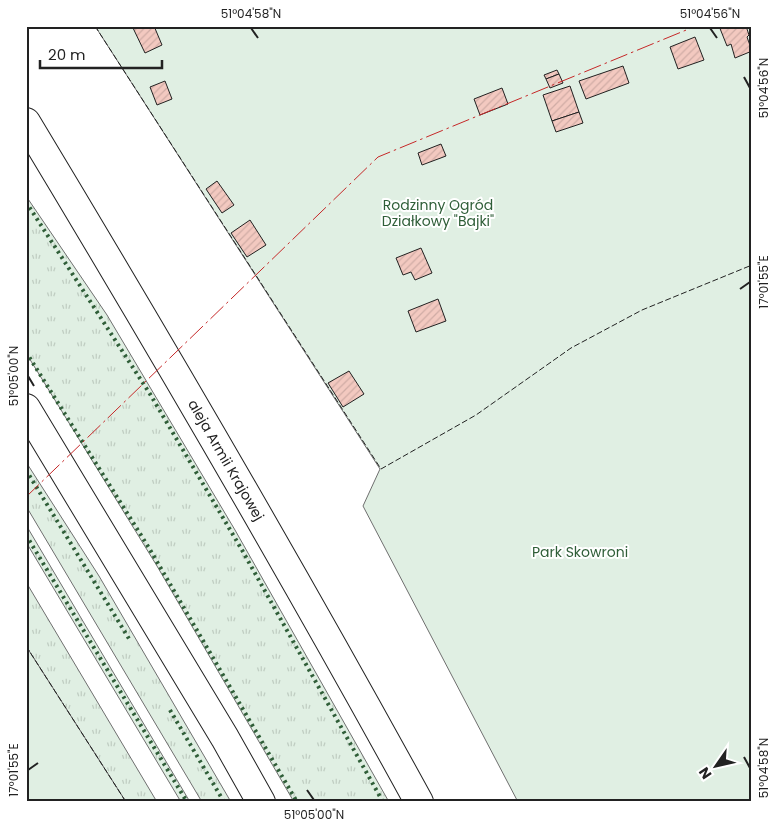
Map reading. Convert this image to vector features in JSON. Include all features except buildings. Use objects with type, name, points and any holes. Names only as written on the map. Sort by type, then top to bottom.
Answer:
[{"type":"main road","name":"aleja Armii Krajowej","points":[[26,122],[136,306],[334,647],[419,802]]},
{"type":"main road","points":[[26,408],[225,738],[261,802]]},
{"type":"green space","points":[[95,26],[752,26],[752,802],[518,802],[363,506],[380,469]]},
{"type":"green space","points":[[26,196],[107,315],[235,530],[389,802],[294,802],[157,566],[26,353]]},
{"type":"green space","points":[[26,462],[99,576],[231,802],[202,802],[26,506]]},
{"type":"green space","points":[[26,525],[190,802],[181,802],[26,542]]},
{"type":"green space","points":[[26,582],[157,802],[126,802],[26,646]]},
{"type":"green space","points":[[26,646],[126,802],[26,802]]},
{"type":"hedge","points":[[26,202],[150,394],[242,550],[383,802]]},
{"type":"hedge","points":[[26,352],[149,548],[297,802]]},
{"type":"hedge","points":[[26,470],[131,642]]},
{"type":"hedge","points":[[26,535],[187,802]]},
{"type":"hedge","points":[[170,710],[224,802]]},
{"type":"fence","points":[[95,26],[381,469],[476,415],[571,348],[642,310],[752,265]]},
{"type":"fence","points":[[26,646],[126,802]]},
{"type":"power","points":[[26,497],[378,157],[696,26]]},
{"type":"park label","name":"Rodzinny Ogród Działkowy \"Bajki\"","points":[[438,214]]},
{"type":"park label","name":"Park Skowroni","points":[[580,552]]}]
